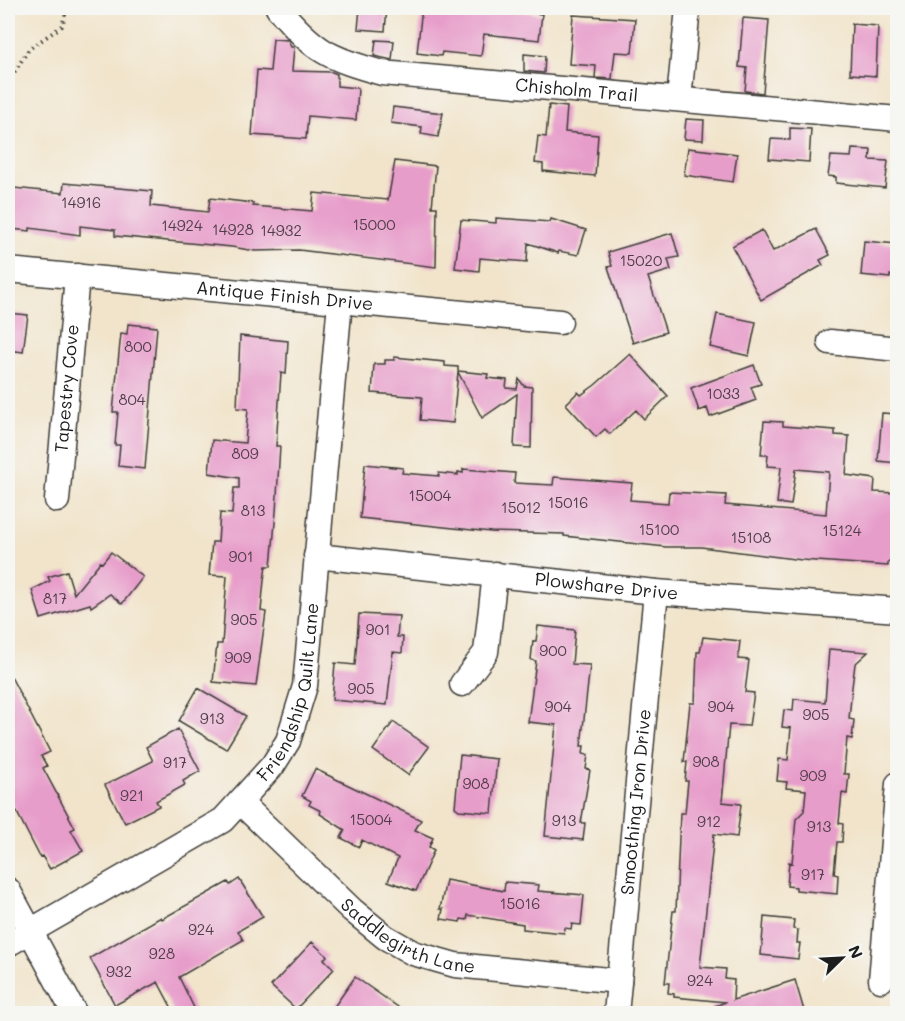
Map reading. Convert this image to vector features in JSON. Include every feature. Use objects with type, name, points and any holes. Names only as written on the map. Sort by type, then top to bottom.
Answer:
[{"type":"street","name":"Chisholm Trail","points":[[278,8],[304,38],[339,60],[382,73],[897,119]]},
{"type":"street","points":[[679,99],[688,8]]},
{"type":"street","name":"Antique Finish Drive","points":[[8,270],[560,322]]},
{"type":"street","name":"Tapestry Cove","points":[[57,500],[77,276]]},
{"type":"street","name":"Friendship Quilt Lane","points":[[8,944],[223,820],[273,765],[288,741],[305,686],[340,302]]},
{"type":"street","points":[[830,342],[897,349]]},
{"type":"street","name":"Plowshare Drive","points":[[316,556],[656,591],[897,610]]},
{"type":"street","points":[[462,684],[486,652],[495,574]]},
{"type":"street","name":"Smoothing Iron Drive","points":[[616,1014],[656,591]]},
{"type":"street","points":[[881,980],[897,784]]},
{"type":"street","name":"Saddlegirth Lane","points":[[240,802],[352,910],[385,937],[413,953],[455,965],[619,981]]},
{"type":"street","points":[[8,890],[75,1014]]},
{"type":"path","points":[[8,82],[29,49],[62,26],[67,8]]},
{"type":"building","points":[[360,8],[387,8],[385,31],[358,29]]},
{"type":"building","points":[[422,8],[487,8],[542,14],[539,40],[484,34],[481,56],[442,52],[441,56],[417,53]]},
{"type":"building","points":[[573,15],[635,19],[632,53],[615,52],[612,79],[595,78],[596,66],[569,64]]},
{"type":"building","points":[[743,18],[769,20],[763,93],[745,91],[747,68],[739,67]]},
{"type":"building","points":[[852,24],[878,26],[876,76],[850,74]]},
{"type":"building","points":[[273,39],[288,40],[291,47],[294,47],[292,71],[332,72],[337,74],[337,86],[358,88],[356,120],[308,116],[306,139],[252,135],[257,70],[270,71]]},
{"type":"building","points":[[376,40],[394,41],[392,60],[374,56]]},
{"type":"building","points":[[524,54],[545,56],[544,73],[524,71]]},
{"type":"building","points":[[549,105],[567,107],[565,132],[598,135],[595,176],[543,171],[543,164],[535,163],[538,136],[546,137]]},
{"type":"building","points":[[393,107],[443,113],[438,137],[421,134],[422,127],[391,123]]},
{"type":"building","points":[[686,119],[704,120],[703,140],[684,139]]},
{"type":"building","points":[[790,128],[811,129],[809,162],[769,159],[771,139],[790,140]]},
{"type":"building","points":[[688,148],[737,154],[733,182],[684,175]]},
{"type":"building","points":[[852,149],[871,150],[870,160],[888,161],[885,188],[836,183],[836,177],[828,176],[831,156],[851,157]]},
{"type":"building","points":[[395,161],[436,166],[432,207],[437,207],[436,267],[299,250],[255,251],[115,236],[115,230],[80,226],[80,235],[30,228],[30,231],[11,229],[14,188],[63,193],[64,183],[152,191],[151,206],[208,212],[210,198],[253,203],[253,206],[312,211],[314,193],[388,200]]},
{"type":"building","points":[[496,218],[550,222],[551,219],[586,230],[578,255],[559,251],[558,253],[528,243],[527,262],[480,258],[479,271],[455,268],[461,220],[496,223]]},
{"type":"building","points":[[816,229],[830,255],[820,260],[823,265],[761,300],[732,246],[762,230],[773,251]]},
{"type":"building","points":[[672,233],[679,257],[668,259],[671,270],[648,277],[666,332],[633,343],[608,267],[612,266],[608,252]]},
{"type":"building","points":[[864,241],[897,244],[897,276],[890,275],[890,278],[861,275]]},
{"type":"building","points":[[8,313],[28,315],[23,352],[8,350]]},
{"type":"building","points":[[717,314],[756,322],[749,356],[710,347]]},
{"type":"building","points":[[128,324],[157,327],[145,469],[118,466],[120,445],[115,445],[118,412],[113,412],[121,333],[127,334]]},
{"type":"building","points":[[240,336],[288,341],[286,374],[281,373],[276,446],[280,446],[276,512],[271,566],[266,566],[264,580],[261,611],[266,612],[256,686],[213,682],[217,644],[222,644],[227,576],[209,575],[212,542],[218,542],[220,513],[232,514],[234,488],[239,488],[239,478],[209,473],[212,440],[245,443],[248,409],[237,408]]},
{"type":"building","points":[[630,354],[668,396],[644,419],[636,410],[610,434],[605,429],[596,437],[566,404],[578,392],[581,395],[595,385]]},
{"type":"building","points":[[394,357],[445,362],[445,366],[458,367],[458,371],[488,374],[487,378],[507,380],[506,388],[517,389],[519,379],[524,386],[532,387],[531,448],[514,447],[517,394],[482,418],[458,372],[453,423],[420,420],[422,397],[372,393],[374,364],[385,364],[385,360],[394,360]]},
{"type":"building","points":[[754,365],[761,384],[751,387],[756,400],[710,417],[707,408],[699,411],[691,388]]},
{"type":"building","points":[[882,413],[897,414],[897,463],[878,461]]},
{"type":"building","points":[[764,421],[783,422],[783,426],[835,430],[835,435],[849,436],[846,475],[875,479],[874,492],[897,493],[897,562],[888,562],[888,566],[802,560],[701,547],[666,547],[564,536],[564,534],[491,532],[360,518],[365,464],[403,468],[402,473],[439,476],[439,473],[458,475],[458,472],[463,473],[463,469],[515,473],[514,483],[553,485],[554,477],[632,483],[630,500],[668,503],[669,492],[726,495],[725,505],[826,514],[829,472],[796,469],[791,505],[777,503],[781,467],[767,466],[768,455],[761,455]]},
{"type":"building","points":[[111,552],[143,577],[122,604],[110,594],[91,607],[90,604],[41,619],[32,590],[50,581],[48,577],[67,571],[74,594]]},
{"type":"building","points":[[359,614],[399,616],[397,637],[403,637],[402,653],[393,652],[387,705],[332,700],[335,663],[355,665]]},
{"type":"building","points":[[538,626],[575,630],[572,664],[590,665],[581,746],[584,746],[583,754],[588,755],[586,769],[590,770],[581,823],[585,823],[583,840],[545,836],[556,725],[528,722],[536,661],[531,660],[533,641],[536,641]]},
{"type":"building","points":[[703,637],[740,641],[738,659],[749,660],[745,692],[754,693],[749,726],[729,725],[722,802],[741,804],[737,837],[714,834],[700,967],[726,969],[725,979],[734,980],[733,1000],[795,980],[805,1014],[769,1014],[768,1010],[712,1011],[712,1007],[726,1002],[674,997],[674,994],[668,993],[669,983],[665,983],[673,911],[676,911],[680,813],[685,813],[688,781],[685,781],[687,762],[684,762],[690,703],[695,703],[697,652],[700,652]]},
{"type":"building","points":[[829,649],[868,652],[855,664],[852,687],[849,719],[854,720],[852,739],[847,738],[844,774],[849,774],[847,794],[842,793],[839,823],[843,824],[842,842],[837,842],[834,874],[838,875],[837,894],[796,890],[796,887],[787,886],[789,862],[792,863],[796,819],[804,811],[806,790],[786,788],[787,782],[777,781],[779,759],[788,760],[791,728],[782,727],[784,710],[793,711],[794,699],[825,702]]},
{"type":"building","points":[[8,671],[50,752],[41,756],[47,766],[43,768],[75,828],[71,830],[83,851],[50,869],[42,856],[40,857],[8,795]]},
{"type":"building","points":[[198,688],[246,716],[226,749],[179,721]]},
{"type":"building","points":[[393,722],[429,747],[408,775],[373,750]]},
{"type":"building","points":[[178,729],[200,771],[183,781],[185,785],[156,801],[159,806],[125,823],[105,785],[153,761],[146,747]]},
{"type":"building","points":[[460,755],[497,759],[492,813],[459,810],[455,807]]},
{"type":"building","points":[[315,769],[421,820],[415,830],[433,838],[429,847],[434,850],[416,891],[388,881],[398,858],[362,840],[359,847],[341,838],[345,830],[320,814],[321,811],[309,805],[311,801],[302,796]]},
{"type":"building","points":[[239,879],[263,917],[238,931],[243,940],[179,977],[197,1014],[175,1014],[158,982],[115,1005],[90,958],[161,917],[162,919],[228,882],[230,885]]},
{"type":"building","points":[[446,880],[504,891],[505,882],[539,885],[538,891],[584,895],[581,925],[572,924],[571,929],[565,928],[564,933],[523,929],[523,924],[468,915],[467,920],[461,919],[460,922],[441,919],[443,909],[440,909]]},
{"type":"building","points":[[764,917],[794,920],[793,929],[798,930],[797,943],[800,943],[798,959],[761,955]]},
{"type":"building","points":[[312,942],[327,956],[324,959],[334,969],[296,1009],[271,986]]},
{"type":"building","points":[[355,977],[408,1014],[329,1014]]}]
